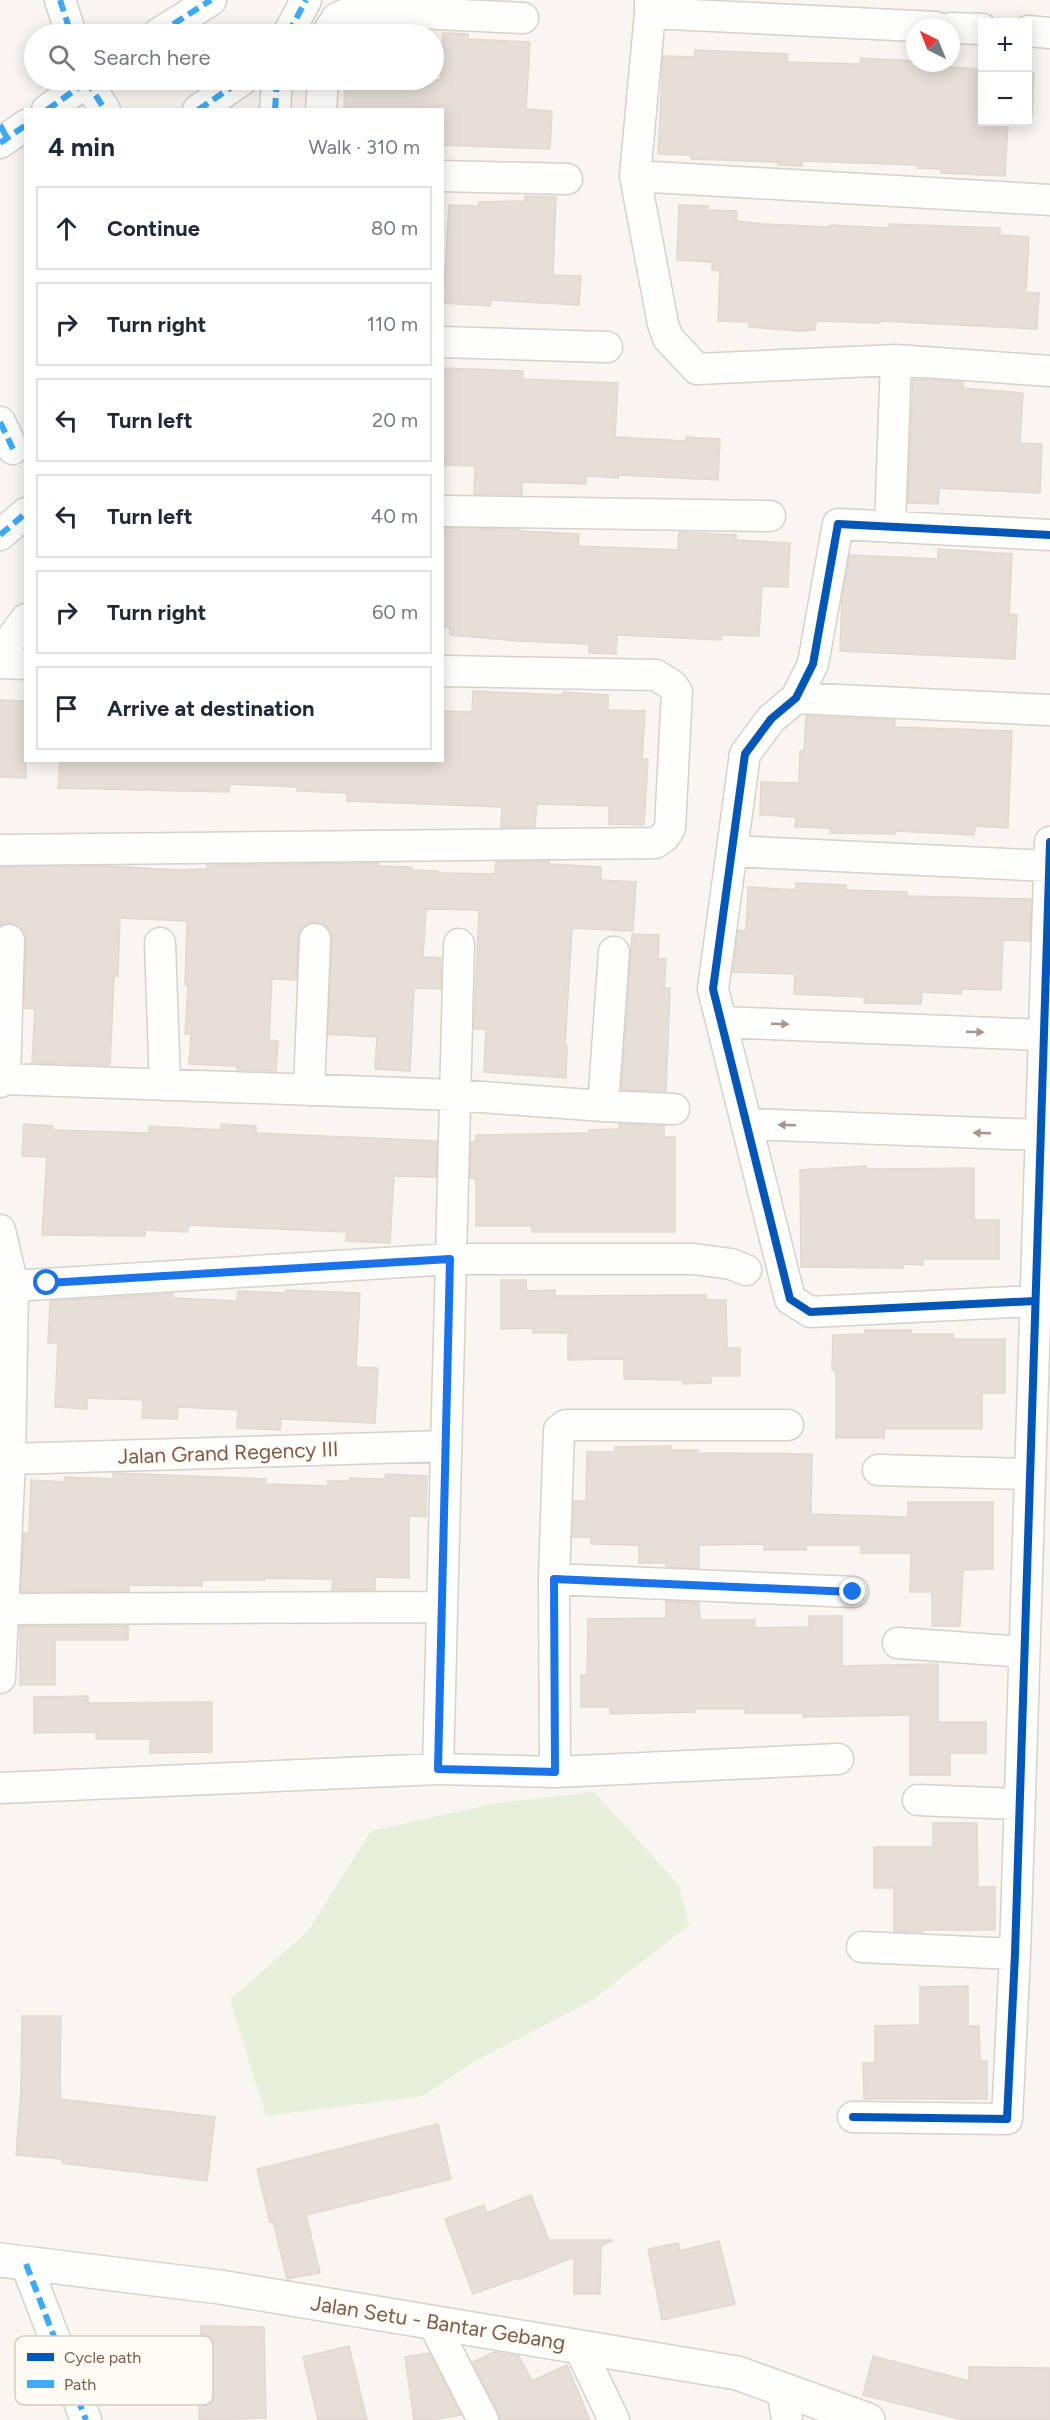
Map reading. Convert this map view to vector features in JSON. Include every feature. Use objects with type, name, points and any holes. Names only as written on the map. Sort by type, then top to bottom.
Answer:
[{"type":"main road","name":"Jalan Setu - Bantar Gebang","points":[[13,2262],[220,2287],[737,2373],[785,2404],[868,2420]]},
{"type":"street","points":[[60,0],[68,24]]},
{"type":"street","points":[[174,24],[211,0]]},
{"type":"street","points":[[292,24],[301,2]]},
{"type":"street","points":[[906,25],[650,7],[635,176],[663,324],[668,338],[697,369],[896,360],[1050,371]]},
{"type":"street","points":[[333,24],[337,18],[355,10],[524,18]]},
{"type":"street","points":[[960,28],[978,29]]},
{"type":"street","points":[[1032,32],[1050,33]]},
{"type":"street","points":[[50,108],[74,90]]},
{"type":"street","points":[[93,90],[104,108]]},
{"type":"street","points":[[201,108],[227,90]]},
{"type":"street","points":[[275,108],[276,90]]},
{"type":"street","points":[[321,108],[322,90]]},
{"type":"street","points":[[635,176],[1050,200]]},
{"type":"street","points":[[444,177],[567,179]]},
{"type":"street","points":[[444,342],[608,347]]},
{"type":"street","points":[[890,527],[896,360]]},
{"type":"street","points":[[0,422],[13,449]]},
{"type":"street","points":[[444,511],[770,516]]},
{"type":"street","points":[[0,535],[24,515]]},
{"type":"street","points":[[1035,1301],[810,1312],[790,1299],[714,989],[745,754],[771,719],[796,698],[813,663],[838,524],[1050,535]]},
{"type":"street","points":[[0,654],[24,622]]},
{"type":"street","points":[[0,663],[24,664]]},
{"type":"street","points":[[0,850],[655,843],[664,837],[670,828],[671,817],[676,692],[672,685],[656,675],[444,671]]},
{"type":"street","points":[[796,698],[1050,710]]},
{"type":"street","points":[[852,2117],[1007,2119],[1015,1954],[1041,1135],[1046,1081],[1044,1035],[1050,842]]},
{"type":"street","points":[[732,851],[1049,866]]},
{"type":"street","points":[[309,1090],[315,939]]},
{"type":"street","points":[[9,940],[2,1080],[455,1095],[674,1109]]},
{"type":"street","points":[[160,943],[165,1085]]},
{"type":"street","points":[[438,1769],[459,944]]},
{"type":"street","points":[[603,1106],[614,952]]},
{"type":"street","points":[[722,1022],[1044,1035]]},
{"type":"street","points":[[747,1124],[1041,1135]]},
{"type":"street","points":[[0,1230],[13,1286],[10,1459],[0,1677]]},
{"type":"street","points":[[13,1286],[450,1259],[694,1259],[730,1264],[746,1270]]},
{"type":"street","points":[[555,1772],[554,1579],[559,1430],[562,1426],[788,1425]]},
{"type":"street","name":"Jalan Grand Regency III","points":[[10,1459],[446,1446]]},
{"type":"street","points":[[878,1470],[1030,1474]]},
{"type":"street","points":[[554,1579],[853,1592]]},
{"type":"street","points":[[4,1609],[442,1607]]},
{"type":"street","points":[[898,1643],[1024,1652]]},
{"type":"street","points":[[0,1788],[438,1769],[555,1772],[838,1759]]},
{"type":"street","points":[[918,1800],[1019,1804]]},
{"type":"street","points":[[862,1947],[1015,1954]]},
{"type":"street","points":[[13,2262],[47,2336]]},
{"type":"street","points":[[433,2323],[483,2420]]},
{"type":"street","points":[[579,2347],[614,2420]]},
{"type":"street","points":[[79,2405],[86,2420]]},
{"type":"green space","points":[[594,1792],[679,1885],[689,1925],[594,1999],[472,2063],[423,2096],[266,2116],[230,2000],[308,1931],[371,1831],[497,1803]]},
{"type":"building","points":[[444,33],[468,34],[468,39],[530,42],[526,109],[552,111],[550,149],[444,145],[444,108],[344,108],[345,90],[444,90]]},
{"type":"building","points":[[695,50],[788,54],[787,62],[860,64],[861,58],[906,60],[906,72],[960,72],[960,68],[978,69],[978,126],[1008,126],[1005,176],[941,173],[941,169],[918,168],[918,165],[802,161],[802,166],[778,165],[778,162],[691,159],[691,155],[658,154],[663,56],[695,57]]},
{"type":"building","points":[[1032,73],[1034,73],[1032,117]]},
{"type":"building","points":[[525,196],[556,197],[553,275],[581,276],[579,305],[491,300],[490,306],[444,303],[449,205],[479,206],[479,202],[525,201]]},
{"type":"building","points":[[679,205],[708,206],[708,210],[737,211],[736,221],[763,224],[889,228],[889,224],[1000,228],[1000,235],[1029,237],[1026,292],[1039,293],[1037,329],[881,321],[880,323],[816,321],[815,330],[799,331],[749,327],[749,322],[718,321],[720,271],[712,270],[712,262],[677,260]]},
{"type":"building","points":[[444,368],[523,371],[522,379],[618,383],[615,437],[686,441],[686,437],[720,439],[718,480],[618,475],[618,478],[586,476],[586,484],[522,482],[522,495],[474,494],[475,466],[445,465]]},
{"type":"building","points":[[913,379],[963,382],[963,388],[1023,393],[1020,443],[1042,444],[1040,493],[939,488],[938,504],[908,503]]},
{"type":"building","points":[[444,528],[520,529],[520,531],[579,534],[578,546],[678,550],[679,532],[736,535],[736,540],[790,543],[788,587],[762,586],[759,636],[722,635],[722,640],[617,635],[616,654],[589,653],[589,644],[450,635],[450,628],[444,627]]},
{"type":"building","points":[[938,549],[1012,554],[1009,614],[1017,615],[1015,659],[840,651],[842,598],[850,555],[938,559]]},
{"type":"building","points":[[473,691],[608,695],[608,710],[645,711],[642,759],[648,759],[644,825],[609,824],[609,806],[537,804],[535,827],[501,827],[502,807],[347,801],[347,793],[297,791],[297,787],[230,784],[229,792],[58,788],[60,762],[444,762],[444,711],[472,712]]},
{"type":"building","points":[[0,700],[24,701],[26,778],[0,777]]},
{"type":"building","points":[[806,716],[895,720],[894,727],[1012,731],[1008,828],[975,826],[974,835],[896,831],[895,834],[830,833],[830,828],[795,827],[796,817],[760,815],[761,782],[799,783],[800,751],[804,751]]},
{"type":"building","points":[[549,861],[549,864],[601,867],[601,880],[636,882],[633,931],[572,928],[565,1046],[567,1046],[566,1078],[484,1072],[486,1029],[474,1029],[479,910],[426,909],[423,957],[441,958],[441,989],[414,988],[410,1071],[375,1069],[377,1037],[328,1034],[332,939],[325,925],[315,922],[306,924],[300,930],[296,980],[272,979],[269,1040],[278,1041],[276,1071],[237,1070],[237,1066],[189,1064],[191,1034],[185,1034],[188,985],[185,985],[187,921],[120,918],[118,976],[114,976],[110,1065],[32,1063],[35,1009],[24,1008],[26,940],[24,931],[18,925],[9,923],[0,925],[0,867],[107,866],[179,870],[207,869],[207,865],[378,863],[378,866],[412,867],[412,870],[438,871],[438,873],[495,874],[496,862]]},
{"type":"building","points":[[796,883],[846,885],[846,890],[907,892],[907,896],[1031,899],[1030,941],[1003,940],[1001,990],[961,989],[961,994],[922,992],[921,1004],[864,1003],[864,997],[794,994],[795,974],[733,972],[738,930],[746,931],[748,887],[796,890]]},
{"type":"building","points":[[632,934],[659,935],[658,959],[666,959],[664,988],[670,988],[666,1091],[621,1090]]},
{"type":"building","points":[[24,1124],[53,1126],[53,1130],[149,1133],[149,1126],[221,1130],[221,1124],[256,1126],[256,1133],[437,1141],[436,1177],[394,1176],[390,1243],[346,1241],[347,1232],[188,1225],[188,1232],[145,1230],[145,1236],[42,1235],[47,1157],[22,1156]]},
{"type":"building","points":[[619,1124],[664,1126],[664,1137],[675,1137],[675,1232],[532,1232],[532,1226],[476,1226],[476,1179],[470,1178],[471,1142],[476,1142],[476,1135],[589,1133],[589,1130],[619,1129]]},
{"type":"building","points":[[866,1166],[866,1169],[974,1168],[974,1220],[999,1220],[999,1259],[923,1259],[923,1265],[903,1264],[903,1268],[801,1267],[800,1170]]},
{"type":"building","points":[[501,1280],[526,1280],[526,1291],[555,1290],[555,1296],[706,1295],[706,1300],[726,1300],[727,1348],[740,1348],[740,1376],[711,1376],[711,1383],[683,1384],[683,1380],[624,1379],[624,1359],[568,1360],[568,1333],[533,1333],[533,1328],[501,1329]]},
{"type":"building","points":[[286,1290],[360,1293],[356,1367],[378,1368],[375,1423],[281,1419],[280,1430],[237,1428],[238,1410],[178,1407],[177,1419],[142,1418],[143,1400],[87,1398],[87,1409],[55,1407],[58,1343],[48,1343],[50,1301],[173,1294],[173,1298],[237,1301],[238,1291],[286,1293]]},
{"type":"building","points":[[865,1330],[911,1330],[911,1334],[953,1334],[953,1339],[1005,1339],[1005,1393],[982,1393],[982,1429],[884,1429],[884,1438],[836,1438],[836,1370],[832,1370],[833,1335],[865,1334]]},
{"type":"building","points":[[671,1446],[671,1450],[698,1450],[698,1453],[812,1454],[811,1514],[908,1517],[908,1502],[993,1502],[993,1569],[963,1570],[960,1626],[932,1626],[932,1592],[910,1592],[911,1553],[861,1553],[861,1545],[806,1545],[806,1550],[764,1550],[764,1544],[699,1545],[699,1568],[666,1567],[666,1563],[639,1563],[639,1545],[591,1544],[591,1537],[573,1537],[574,1501],[586,1501],[587,1452],[615,1452],[615,1447]]},
{"type":"building","points":[[113,1473],[266,1479],[266,1484],[328,1486],[328,1481],[350,1481],[350,1478],[385,1479],[386,1474],[427,1476],[426,1517],[409,1516],[409,1578],[375,1577],[375,1590],[332,1590],[333,1579],[265,1578],[265,1580],[202,1580],[202,1586],[129,1585],[129,1591],[21,1592],[24,1533],[29,1533],[31,1480],[64,1482],[65,1477],[113,1479]]},
{"type":"building","points":[[666,1601],[699,1603],[700,1620],[755,1620],[754,1628],[809,1627],[809,1616],[842,1616],[842,1666],[938,1664],[938,1722],[986,1722],[986,1753],[950,1753],[950,1775],[910,1775],[910,1715],[803,1717],[803,1713],[745,1713],[745,1709],[695,1709],[695,1712],[610,1714],[610,1707],[581,1707],[581,1675],[587,1675],[588,1619],[666,1618]]},
{"type":"building","points":[[20,1626],[128,1626],[128,1640],[55,1640],[55,1685],[20,1685]]},
{"type":"building","points":[[88,1696],[88,1703],[212,1702],[212,1752],[150,1753],[150,1739],[96,1739],[96,1732],[34,1733],[34,1697]]},
{"type":"building","points":[[933,1823],[977,1823],[978,1887],[995,1887],[995,1930],[894,1931],[894,1888],[874,1888],[874,1847],[933,1847]]},
{"type":"building","points":[[968,1986],[968,2026],[979,2026],[980,2061],[987,2061],[987,2099],[864,2099],[863,2063],[875,2063],[875,2026],[920,2025],[920,1987]]},
{"type":"building","points":[[22,2016],[61,2016],[60,2099],[215,2117],[207,2181],[62,2163],[62,2159],[16,2155],[21,2091]]},
{"type":"building","points":[[438,2124],[451,2179],[306,2215],[320,2273],[287,2279],[257,2169]]},
{"type":"building","points":[[531,2195],[549,2240],[613,2240],[601,2246],[600,2294],[574,2294],[574,2257],[518,2280],[518,2278],[473,2294],[445,2219],[484,2205],[487,2213]]},
{"type":"building","points":[[719,2241],[735,2304],[662,2320],[648,2249],[678,2243],[680,2251]]},
{"type":"building","points":[[201,2326],[264,2327],[266,2418],[199,2420],[199,2405],[213,2405],[213,2336],[201,2336]]},
{"type":"building","points":[[349,2346],[367,2420],[318,2420],[303,2357]]},
{"type":"building","points":[[494,2352],[519,2356],[532,2381],[567,2365],[590,2420],[500,2420],[473,2362]]},
{"type":"building","points":[[429,2353],[461,2415],[432,2420],[414,2420],[405,2357]]},
{"type":"building","points":[[873,2356],[969,2381],[969,2367],[1050,2368],[1050,2420],[963,2420],[863,2395]]},
{"type":"marked path","points":[[60,0],[68,24]]},
{"type":"marked path","points":[[174,24],[211,0]]},
{"type":"marked path","points":[[293,24],[306,0]]},
{"type":"marked path","points":[[50,108],[75,90]]},
{"type":"marked path","points":[[92,90],[104,108]]},
{"type":"marked path","points":[[201,108],[227,90]]},
{"type":"marked path","points":[[275,108],[276,90]]},
{"type":"marked path","points":[[0,125],[7,138]]},
{"type":"marked path","points":[[0,143],[24,126]]},
{"type":"marked path","points":[[0,422],[13,449]]},
{"type":"marked path","points":[[0,535],[24,515]]},
{"type":"marked path","points":[[26,2264],[54,2336]]},
{"type":"marked path","points":[[80,2405],[86,2420]]},
{"type":"cycle path","points":[[1035,1301],[810,1312],[790,1299],[713,989],[745,754],[771,719],[796,698],[813,664],[838,524],[1050,535]]},
{"type":"cycle path","points":[[853,2117],[1007,2119],[1015,1954],[1050,842]]},
{"type":"route","points":[[47,1283],[450,1259],[438,1769],[555,1772],[554,1579],[853,1592]]}]
